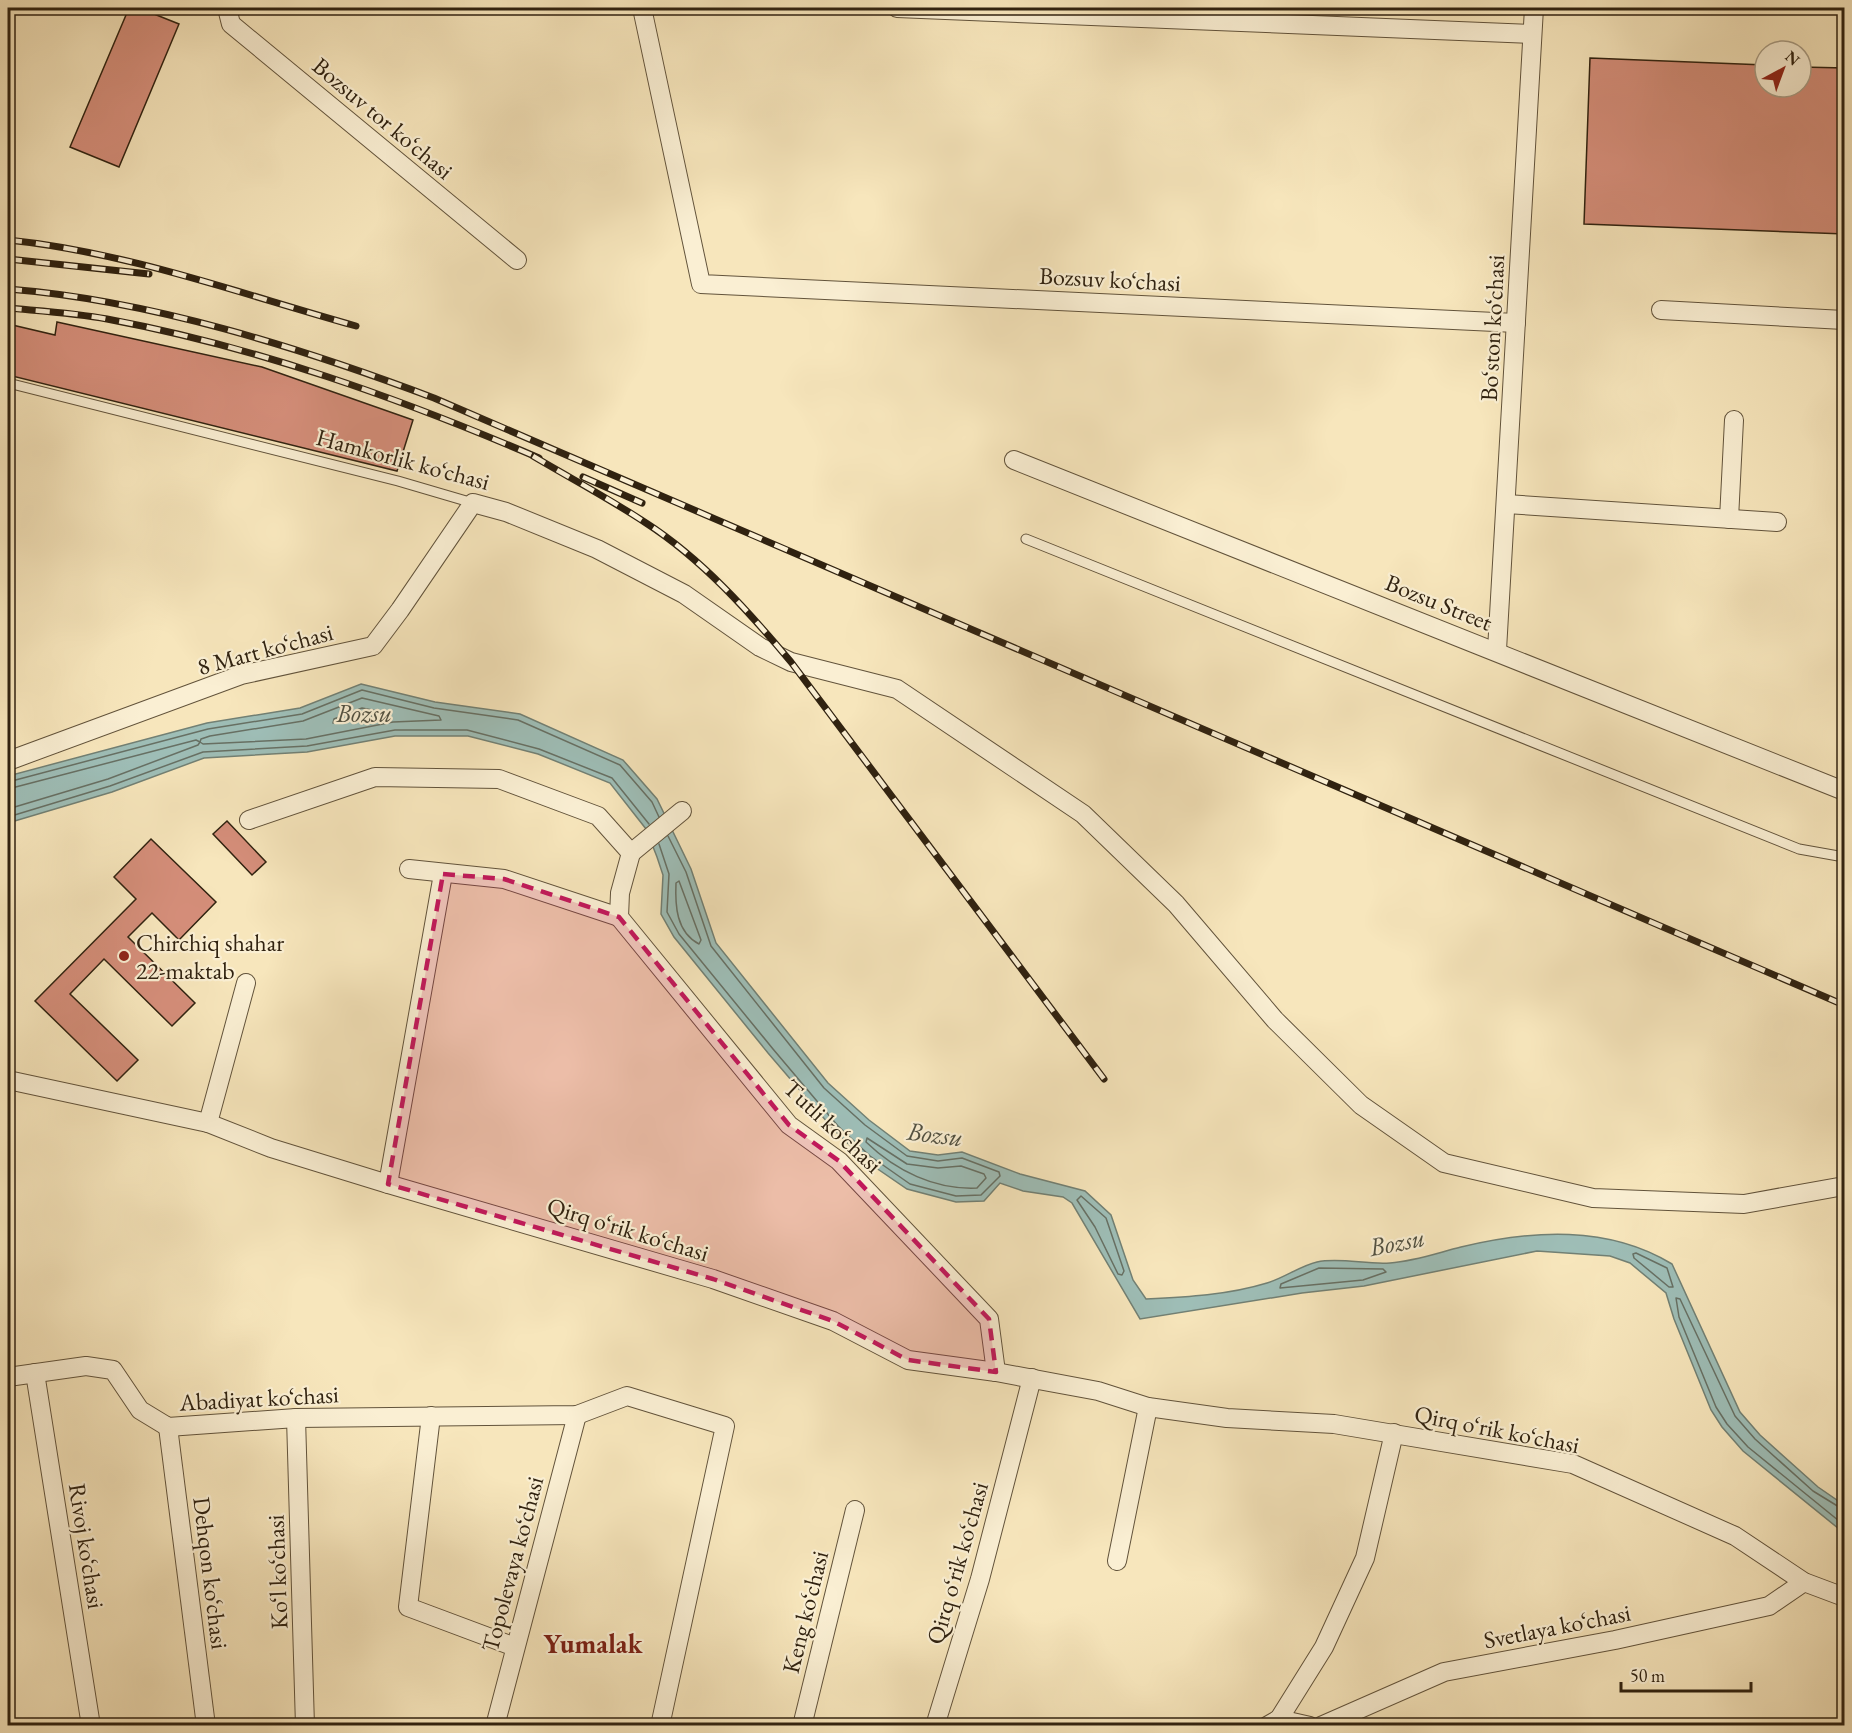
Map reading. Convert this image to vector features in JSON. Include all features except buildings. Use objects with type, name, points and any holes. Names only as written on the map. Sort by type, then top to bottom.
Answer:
[{"type":"street","name":"Bozsuv tor ko‘chasi","points":[[227,8],[231,24],[517,260]]},
{"type":"street","name":"Bozsuv ko‘chasi","points":[[642,8],[701,284],[1516,323]]},
{"type":"street","points":[[897,8],[1209,15],[1532,34]]},
{"type":"street","name":"Bo‘ston ko‘chasi","points":[[1497,650],[1534,8]]},
{"type":"street","points":[[1661,310],[1845,321]]},
{"type":"street","points":[[1729,519],[1734,420]]},
{"type":"street","name":"Bozsu Street","points":[[1014,460],[1497,650],[1845,791]]},
{"type":"street","name":"Hamkorlik ko‘chasi","points":[[473,503],[506,512],[597,549],[684,594],[759,647],[791,662],[897,689],[1083,814],[1176,904],[1275,1020],[1361,1105],[1444,1163],[1593,1198],[1744,1204],[1845,1186]]},
{"type":"street","name":"8 Mart ko‘chasi","points":[[8,761],[241,675],[373,646],[473,503]]},
{"type":"street","points":[[1506,504],[1777,522]]},
{"type":"street","points":[[249,820],[375,777],[499,779],[598,816],[631,854]]},
{"type":"street","points":[[409,869],[504,879],[619,917],[620,892],[631,854],[682,811]]},
{"type":"street","points":[[388,1184],[442,874]]},
{"type":"street","name":"Tutli ko‘chasi","points":[[619,917],[789,1125],[839,1161],[989,1319],[996,1372]]},
{"type":"street","points":[[208,1123],[246,983]]},
{"type":"street","name":"Qirq o‘rik ko‘chasi","points":[[8,1080],[208,1123],[271,1148],[713,1279],[833,1321],[908,1360],[1032,1378],[1098,1391],[1148,1407],[1227,1418],[1335,1424],[1573,1464],[1735,1536],[1804,1582],[1845,1598]]},
{"type":"street","name":"Abadiyat ko‘chasi","points":[[8,1377],[86,1366],[113,1370],[140,1410],[168,1427],[296,1418],[577,1415],[627,1396],[725,1426],[660,1725]]},
{"type":"street","name":"Rivoj ko‘chasi","points":[[35,1373],[91,1725]]},
{"type":"street","name":"Qirq o‘rik ko‘chasi","points":[[935,1725],[980,1579],[1032,1378]]},
{"type":"street","points":[[1117,1562],[1148,1407]]},
{"type":"street","name":"Topolevaya ko‘chasi","points":[[495,1725],[577,1415]]},
{"type":"street","points":[[431,1416],[408,1607],[514,1647]]},
{"type":"street","name":"Ko‘l ko‘chasi","points":[[296,1418],[305,1725]]},
{"type":"street","name":"Dehqon ko‘chasi","points":[[168,1427],[206,1725]]},
{"type":"street","points":[[1310,1725],[1273,1722],[1324,1647],[1365,1558],[1394,1434]]},
{"type":"street","name":"Keng ko‘chasi","points":[[802,1725],[855,1510]]},
{"type":"street","name":"Svetlaya ko‘chasi","points":[[1321,1725],[1444,1672],[1616,1640],[1769,1606],[1804,1582]]},
{"type":"lane","name":"Hamkorlik ko‘chasi","points":[[8,383],[398,481],[473,503]]},
{"type":"lane","points":[[1026,539],[1799,849],[1845,857]]},
{"type":"highlighted area","points":[[443,874],[504,879],[619,917],[789,1125],[839,1161],[989,1319],[996,1372],[908,1360],[833,1321],[713,1279],[388,1184]]},
{"type":"water","name":"Bozsu","points":[[361,684],[435,702],[520,714],[623,760],[657,799],[691,869],[716,943],[828,1083],[869,1120],[910,1151],[938,1155],[962,1152],[1020,1174],[1085,1191],[1111,1215],[1133,1280],[1146,1299],[1222,1293],[1252,1287],[1273,1281],[1317,1262],[1335,1260],[1399,1262],[1488,1241],[1542,1235],[1596,1237],[1622,1242],[1647,1251],[1672,1264],[1740,1412],[1760,1435],[1818,1487],[1844,1505],[1844,1533],[1743,1451],[1722,1427],[1711,1410],[1674,1319],[1666,1293],[1630,1263],[1610,1256],[1537,1251],[1364,1286],[1302,1293],[1140,1319],[1072,1203],[1063,1197],[1023,1191],[1000,1183],[984,1201],[956,1202],[907,1189],[866,1161],[834,1130],[674,937],[661,914],[663,875],[646,829],[610,783],[538,754],[468,736],[395,736],[307,752],[204,758],[112,792],[8,823],[8,776],[207,723],[300,708]]},
{"type":"railway","points":[[8,240],[52,246],[140,264],[356,326]]},
{"type":"railway","points":[[8,259],[149,274]]},
{"type":"railway","points":[[8,289],[62,295],[170,315],[278,344],[434,398],[1844,1005]]},
{"type":"railway","points":[[8,308],[107,319],[273,359],[434,415],[539,458]]},
{"type":"railway","points":[[533,456],[667,537],[724,587],[759,624],[791,662],[1104,1079]]},
{"type":"railway","points":[[583,477],[642,503]]},
{"type":"place","name":"Chirchiq shahar 22-maktab","points":[[124,956]]},
{"type":"district","name":"Yumalak","points":[[593,1643]]}]
